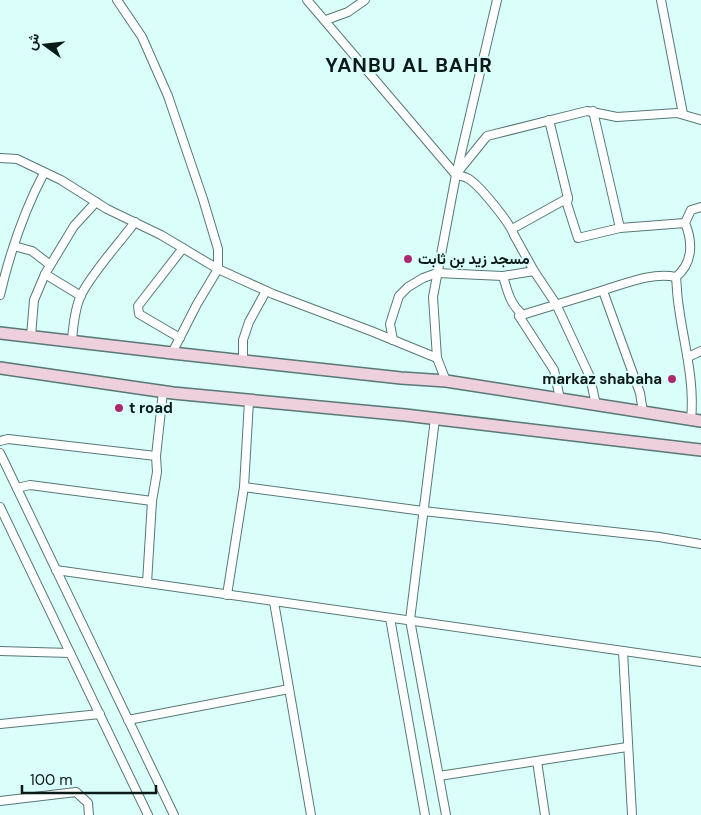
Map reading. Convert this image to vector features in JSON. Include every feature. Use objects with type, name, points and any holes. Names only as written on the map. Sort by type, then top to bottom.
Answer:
[{"type":"street","points":[[117,0],[142,37],[168,96],[218,249],[218,270],[197,304],[172,353]]},
{"type":"street","points":[[307,0],[456,174],[468,178],[487,196],[512,229],[534,271],[556,304],[590,378],[596,404]]},
{"type":"street","points":[[326,20],[348,12],[365,0]]},
{"type":"street","points":[[446,381],[437,358],[433,297],[456,174],[497,0]]},
{"type":"street","points":[[661,0],[683,114]]},
{"type":"street","points":[[456,174],[487,136],[587,110],[617,117],[683,114],[701,120]]},
{"type":"street","points":[[593,111],[620,228]]},
{"type":"street","points":[[549,120],[568,198],[567,204],[578,238],[620,228],[685,223]]},
{"type":"street","points":[[0,158],[17,159],[61,180],[96,202],[183,248],[218,270],[266,291],[437,358]]},
{"type":"street","points":[[0,294],[29,201],[44,172]]},
{"type":"street","points":[[512,229],[568,198]]},
{"type":"street","points":[[31,336],[34,300],[45,274],[74,226],[96,202]]},
{"type":"street","points":[[519,316],[646,277],[676,276],[682,272],[691,256],[688,230],[685,223],[691,210],[701,207]]},
{"type":"street","points":[[72,341],[73,327],[81,296],[135,222]]},
{"type":"street","points":[[14,246],[32,251],[50,264]]},
{"type":"street","points":[[180,338],[139,314],[138,306],[183,248]]},
{"type":"street","points":[[393,340],[390,324],[399,296],[408,287],[423,278],[437,273],[503,276],[534,271]]},
{"type":"street","points":[[45,274],[81,296]]},
{"type":"street","points":[[503,276],[510,298],[522,314],[519,316]]},
{"type":"street","points":[[0,333],[243,361],[446,381],[696,420],[676,276]]},
{"type":"street","points":[[243,361],[243,340],[259,302],[266,291]]},
{"type":"street","points":[[603,291],[640,393],[643,412]]},
{"type":"street","points":[[519,316],[554,370],[560,399]]},
{"type":"street","points":[[688,357],[701,351]]},
{"type":"street","points":[[0,368],[163,392],[435,419],[701,450]]},
{"type":"street","points":[[147,583],[152,501],[157,472],[156,456],[163,392]]},
{"type":"street","points":[[227,595],[244,487],[249,400]]},
{"type":"street","points":[[435,419],[410,620],[446,815]]},
{"type":"street","points":[[0,441],[8,439],[156,456]]},
{"type":"street","points":[[0,453],[174,815]]},
{"type":"street","points":[[16,488],[30,484],[152,501]]},
{"type":"street","points":[[244,487],[424,511],[659,537],[701,544]]},
{"type":"street","points":[[0,507],[148,815]]},
{"type":"street","points":[[56,570],[701,662]]},
{"type":"street","points":[[274,602],[311,815]]},
{"type":"street","points":[[390,618],[425,815]]},
{"type":"street","points":[[0,651],[70,653]]},
{"type":"street","points":[[623,651],[632,815]]},
{"type":"street","points":[[128,720],[289,689]]},
{"type":"street","points":[[0,724],[100,714]]},
{"type":"street","points":[[439,776],[627,747]]},
{"type":"street","points":[[537,761],[545,815]]},
{"type":"street","points":[[0,801],[76,792],[88,803],[89,815]]},
{"type":"place","name":"مسجد زيد بن ثابت","points":[[408,259]]},
{"type":"place","name":"markaz shabaha","points":[[672,379]]},
{"type":"place","name":"t road","points":[[119,408]]},
{"type":"district","name":"YANBU AL BAHR","points":[[409,65]]}]
